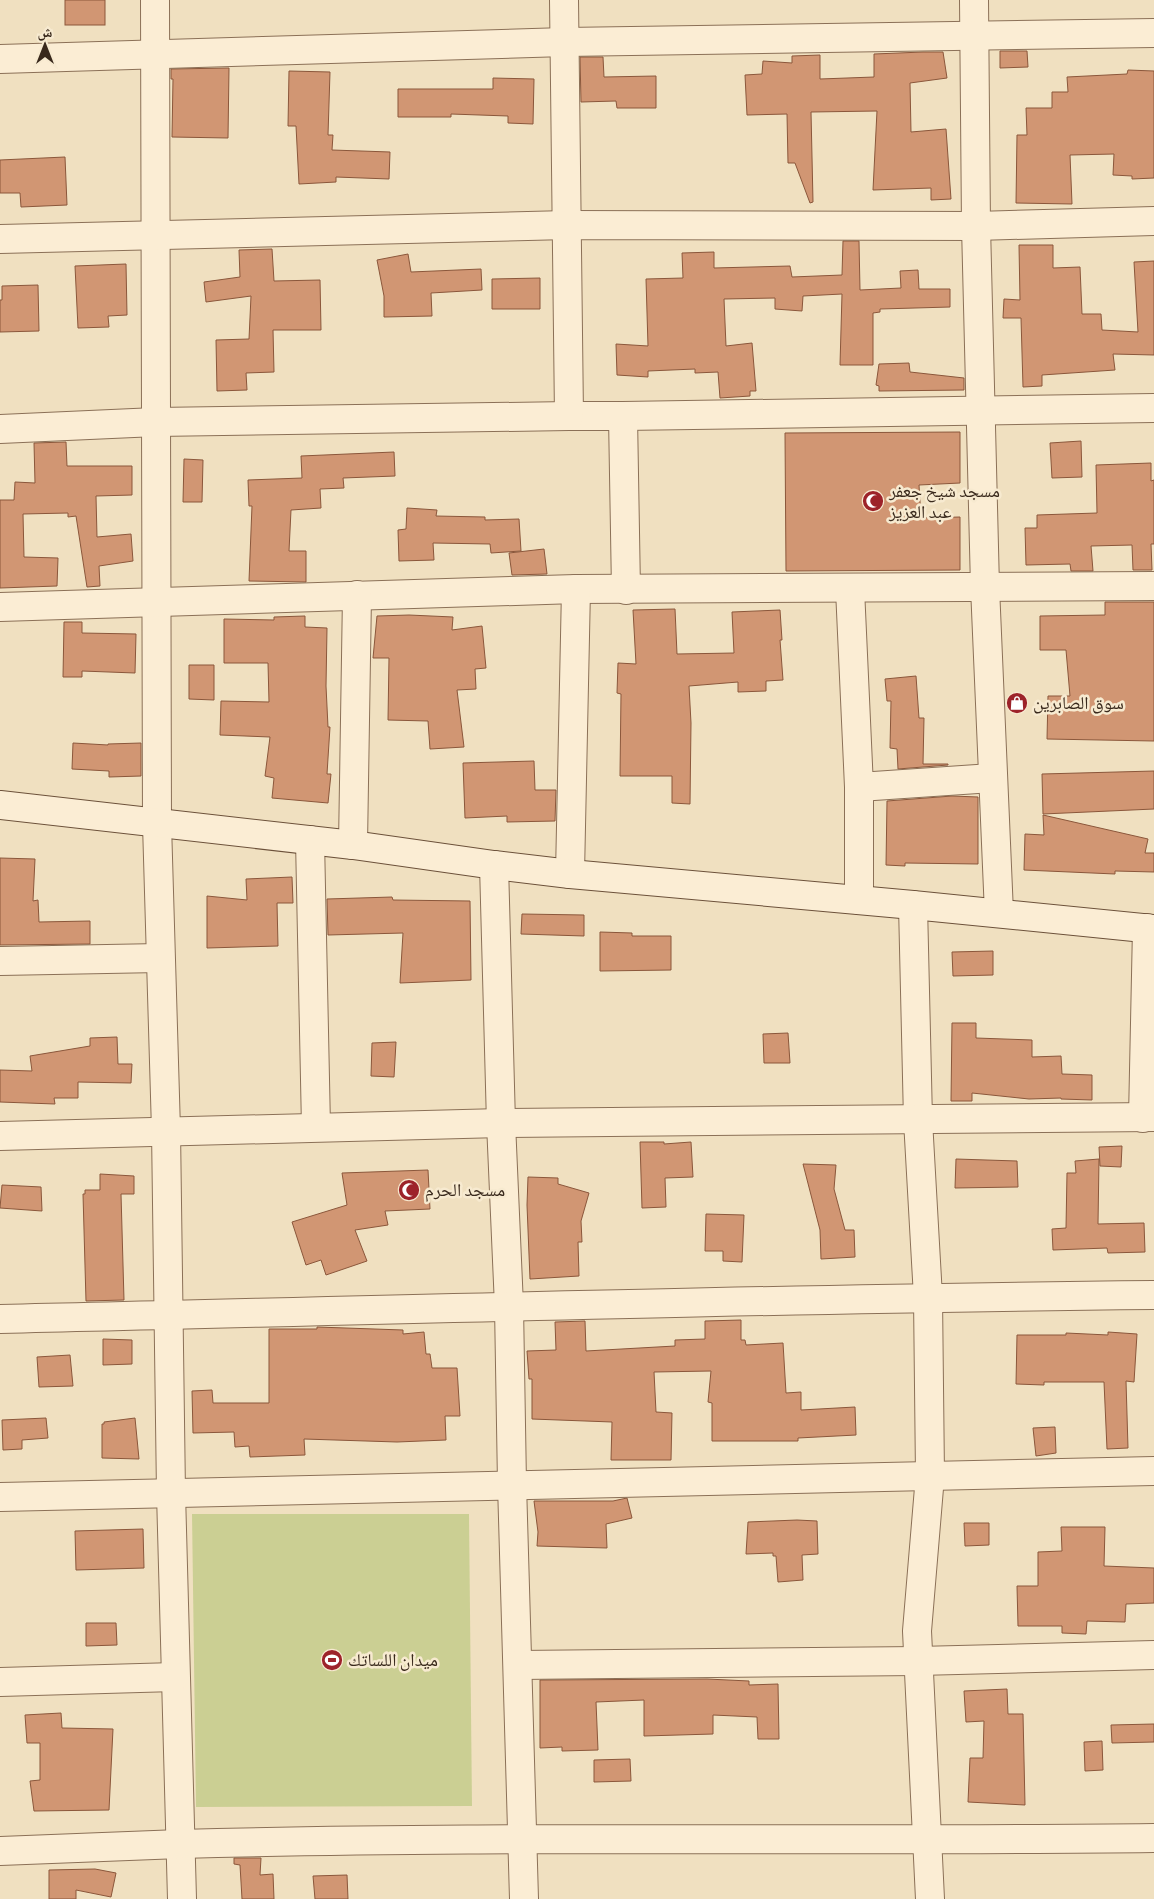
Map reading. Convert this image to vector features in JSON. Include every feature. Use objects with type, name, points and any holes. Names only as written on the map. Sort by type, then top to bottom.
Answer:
[{"type":"street","points":[[155,0],[156,824],[166,1130],[171,1493],[182,1899]]},
{"type":"street","points":[[564,0],[569,416]]},
{"type":"street","points":[[974,0],[976,226],[985,587],[999,914]]},
{"type":"street","points":[[0,59],[565,42],[1154,33]]},
{"type":"street","points":[[0,238],[567,225],[976,226],[1154,221]]},
{"type":"street","points":[[0,429],[156,422],[1154,408]]},
{"type":"street","points":[[623,416],[626,590]]},
{"type":"street","points":[[0,607],[576,589],[1154,586]]},
{"type":"street","points":[[850,588],[859,787],[859,900]]},
{"type":"street","points":[[570,874],[576,589]]},
{"type":"street","points":[[354,845],[356,595]]},
{"type":"street","points":[[859,787],[992,778]]},
{"type":"street","points":[[0,805],[354,845],[570,874],[913,905],[1150,929],[1148,1118],[501,1123],[166,1130],[0,1136]]},
{"type":"street","points":[[310,840],[316,1127]]},
{"type":"street","points":[[494,865],[501,1123],[509,1306],[512,1484],[524,1899]]},
{"type":"street","points":[[913,905],[918,1120],[928,1297],[930,1476],[918,1608],[918,1661],[930,1899]]},
{"type":"street","points":[[0,962],[160,958]]},
{"type":"street","points":[[0,1319],[928,1297],[1154,1295]]},
{"type":"street","points":[[0,1497],[1154,1471]]},
{"type":"street","points":[[518,1665],[918,1661],[1154,1656]]},
{"type":"street","points":[[0,1682],[175,1677]]},
{"type":"street","points":[[0,1851],[180,1844],[522,1840],[1154,1838]]},
{"type":"green space","name":"ميدان اللساتك","points":[[192,1514],[469,1514],[472,1806],[196,1807]]},
{"type":"building","points":[[65,0],[105,0],[105,25],[65,25]]},
{"type":"building","points":[[1000,51],[1027,51],[1028,67],[1000,68]]},
{"type":"building","points":[[943,52],[947,78],[910,83],[911,132],[946,129],[951,199],[931,200],[931,188],[873,190],[877,111],[811,112],[813,202],[810,203],[795,163],[788,163],[787,114],[747,115],[745,75],[762,74],[763,61],[792,63],[792,56],[820,55],[820,79],[874,77],[874,54]]},
{"type":"building","points":[[580,57],[603,57],[604,77],[656,76],[656,108],[617,108],[616,101],[581,102]]},
{"type":"building","points":[[229,68],[228,138],[172,137],[173,79],[171,79],[171,69]]},
{"type":"building","points":[[1128,70],[1154,71],[1154,178],[1132,179],[1132,176],[1113,175],[1114,154],[1070,155],[1072,204],[1016,203],[1017,135],[1027,135],[1026,108],[1052,108],[1052,92],[1068,92],[1067,77],[1127,74]]},
{"type":"building","points":[[289,71],[330,72],[328,135],[333,135],[332,150],[390,152],[389,179],[336,177],[336,182],[299,184],[296,126],[288,126]]},
{"type":"building","points":[[493,78],[534,79],[533,124],[508,123],[508,116],[451,114],[451,117],[398,117],[398,89],[493,89]]},
{"type":"building","points":[[65,157],[67,205],[21,207],[20,193],[0,193],[0,160]]},
{"type":"building","points":[[843,241],[859,241],[860,290],[901,288],[900,271],[918,270],[919,289],[950,289],[950,307],[880,309],[880,312],[873,313],[873,365],[840,365],[842,294],[803,296],[802,311],[775,309],[775,298],[724,299],[726,346],[752,343],[756,391],[750,391],[750,396],[720,398],[718,372],[695,373],[695,369],[648,371],[648,377],[617,375],[616,344],[648,346],[646,279],[683,278],[682,253],[714,252],[714,268],[790,266],[792,277],[842,275]]},
{"type":"building","points":[[1019,245],[1053,245],[1053,268],[1080,267],[1082,314],[1101,314],[1102,330],[1138,332],[1134,262],[1154,261],[1154,355],[1113,354],[1115,370],[1042,375],[1042,386],[1023,387],[1021,318],[1003,318],[1004,299],[1020,300]]},
{"type":"building","points":[[272,249],[274,281],[320,280],[321,330],[273,330],[274,372],[246,373],[247,390],[217,391],[216,340],[249,339],[251,296],[206,302],[204,282],[240,277],[239,250]]},
{"type":"building","points":[[408,254],[411,272],[481,269],[482,290],[431,293],[432,316],[384,317],[384,296],[377,260]]},
{"type":"building","points":[[126,264],[127,315],[108,316],[109,327],[78,328],[75,266]]},
{"type":"building","points":[[540,278],[540,309],[492,309],[492,279]]},
{"type":"building","points":[[38,285],[39,331],[0,332],[2,286]]},
{"type":"building","points":[[909,363],[910,372],[964,378],[964,390],[879,391],[879,386],[876,385],[879,364]]},
{"type":"building","name":"مسجد شيخ جعفر عبد العزيز","points":[[960,432],[960,483],[919,485],[921,518],[960,517],[960,570],[786,571],[785,433]]},
{"type":"building","points":[[1081,441],[1082,477],[1052,478],[1050,443]]},
{"type":"building","points":[[66,442],[67,466],[132,466],[132,495],[96,496],[97,537],[131,534],[133,561],[99,566],[100,586],[87,587],[76,516],[68,517],[68,513],[23,514],[24,557],[58,558],[57,586],[0,588],[0,500],[14,500],[15,482],[35,483],[34,443]]},
{"type":"building","points":[[394,452],[395,476],[343,478],[344,488],[320,489],[321,508],[291,510],[289,551],[306,551],[306,582],[249,581],[252,506],[249,506],[248,480],[302,478],[301,456]]},
{"type":"building","points":[[184,459],[203,460],[202,502],[183,502]]},
{"type":"building","points":[[1151,463],[1151,481],[1154,480],[1154,544],[1151,544],[1152,570],[1133,570],[1132,545],[1091,546],[1093,571],[1071,571],[1070,564],[1026,565],[1025,528],[1037,528],[1037,515],[1097,513],[1096,465]]},
{"type":"building","points":[[407,508],[437,510],[436,516],[485,517],[485,520],[519,519],[521,551],[491,553],[490,544],[433,543],[434,560],[399,561],[398,530],[406,529]]},
{"type":"building","points":[[544,549],[547,574],[512,575],[509,553]]},
{"type":"building","points":[[1105,602],[1154,602],[1154,741],[1047,739],[1048,696],[1070,696],[1066,650],[1040,650],[1040,616],[1105,615]]},
{"type":"building","points":[[675,609],[677,654],[734,653],[732,612],[780,610],[783,680],[766,681],[766,691],[738,692],[738,682],[689,686],[691,723],[690,804],[672,803],[672,776],[620,776],[621,694],[617,693],[618,663],[636,664],[633,610]]},
{"type":"building","points":[[305,616],[305,627],[327,628],[326,686],[328,727],[330,727],[327,774],[331,774],[328,803],[272,798],[274,778],[265,776],[270,737],[220,735],[221,701],[269,702],[268,663],[224,663],[224,619],[274,620],[274,617]]},
{"type":"building","points":[[377,616],[453,617],[452,630],[482,626],[486,668],[475,669],[476,689],[457,690],[464,747],[430,749],[428,721],[388,720],[389,658],[373,658]]},
{"type":"building","points":[[64,622],[82,622],[82,633],[136,634],[135,673],[82,671],[82,677],[63,677]]},
{"type":"building","points":[[189,665],[214,665],[214,700],[189,699]]},
{"type":"building","points":[[916,676],[919,718],[924,718],[923,764],[948,765],[898,769],[897,749],[890,748],[891,701],[887,701],[885,679]]},
{"type":"building","points":[[73,743],[108,745],[141,743],[141,776],[109,777],[109,771],[72,769]]},
{"type":"building","points":[[534,761],[535,790],[556,790],[555,821],[507,822],[507,816],[465,818],[463,763]]},
{"type":"building","points":[[1154,771],[1154,809],[1043,814],[1042,774]]},
{"type":"building","points":[[952,796],[978,797],[978,864],[905,863],[905,866],[886,865],[887,801]]},
{"type":"building","points":[[1043,815],[1148,839],[1145,853],[1154,853],[1154,872],[1115,871],[1115,874],[1024,870],[1025,834],[1044,835]]},
{"type":"building","points":[[0,858],[35,859],[33,901],[38,900],[39,922],[90,921],[90,944],[0,945]]},
{"type":"building","points":[[292,877],[293,903],[277,903],[278,946],[207,948],[207,896],[247,900],[246,879]]},
{"type":"building","points":[[392,897],[393,900],[470,901],[471,980],[400,983],[403,933],[328,935],[327,899]]},
{"type":"building","points":[[522,914],[584,915],[584,936],[521,934]]},
{"type":"building","points":[[600,932],[632,933],[632,936],[671,936],[671,970],[600,971]]},
{"type":"building","points":[[993,951],[993,975],[953,976],[952,952]]},
{"type":"building","points":[[952,1023],[976,1023],[976,1038],[1032,1040],[1032,1057],[1061,1056],[1062,1074],[1092,1075],[1092,1100],[1061,1098],[1029,1099],[972,1093],[972,1101],[951,1101]]},
{"type":"building","points":[[788,1033],[790,1063],[764,1063],[763,1034]]},
{"type":"building","points":[[117,1037],[118,1064],[132,1064],[131,1083],[78,1082],[78,1098],[54,1098],[55,1104],[0,1102],[0,1070],[32,1071],[30,1056],[90,1046],[90,1038]]},
{"type":"building","points":[[396,1042],[394,1077],[371,1076],[372,1043]]},
{"type":"building","points":[[640,1142],[664,1142],[664,1144],[691,1142],[693,1177],[665,1178],[666,1207],[642,1208]]},
{"type":"building","points":[[1122,1146],[1121,1167],[1100,1166],[1099,1147]]},
{"type":"building","points":[[956,1159],[1017,1161],[1018,1187],[955,1188]]},
{"type":"building","points":[[1099,1159],[1098,1224],[1144,1223],[1145,1252],[1108,1253],[1107,1248],[1053,1250],[1052,1229],[1066,1228],[1067,1173],[1076,1173],[1075,1161]]},
{"type":"building","points":[[803,1164],[836,1165],[834,1189],[845,1230],[854,1230],[855,1257],[821,1259],[820,1230]]},
{"type":"building","points":[[428,1170],[430,1209],[385,1211],[388,1225],[355,1230],[367,1261],[326,1275],[321,1260],[306,1265],[292,1222],[347,1205],[342,1173]]},
{"type":"building","points":[[100,1174],[134,1176],[134,1194],[121,1194],[124,1300],[86,1301],[83,1194],[85,1194],[85,1190],[100,1190]]},
{"type":"building","points":[[528,1177],[558,1178],[558,1184],[589,1193],[581,1221],[582,1242],[578,1242],[579,1276],[530,1279],[527,1205]]},
{"type":"building","points":[[2,1185],[41,1187],[42,1211],[0,1208]]},
{"type":"building","points":[[706,1214],[744,1215],[742,1262],[723,1261],[723,1251],[705,1251]]},
{"type":"building","points":[[741,1320],[741,1340],[745,1340],[746,1345],[783,1343],[786,1393],[801,1392],[801,1410],[855,1407],[856,1435],[798,1438],[798,1441],[712,1441],[712,1403],[708,1402],[711,1371],[654,1372],[656,1412],[672,1413],[671,1460],[611,1460],[612,1422],[532,1419],[532,1379],[529,1379],[527,1351],[556,1350],[555,1322],[585,1321],[586,1351],[675,1346],[675,1340],[705,1339],[705,1321]]},
{"type":"building","points":[[317,1327],[403,1330],[403,1334],[424,1332],[426,1354],[430,1354],[432,1368],[457,1368],[460,1416],[445,1416],[446,1440],[397,1442],[304,1439],[305,1455],[250,1457],[249,1446],[235,1447],[234,1432],[193,1433],[192,1391],[212,1390],[213,1403],[269,1403],[269,1329],[317,1329]]},
{"type":"building","points":[[1108,1332],[1137,1334],[1134,1382],[1126,1381],[1128,1448],[1107,1449],[1104,1382],[1044,1382],[1044,1385],[1016,1384],[1017,1335],[1066,1335],[1066,1333],[1108,1335]]},
{"type":"building","points":[[103,1339],[132,1340],[132,1364],[103,1365]]},
{"type":"building","points":[[70,1355],[73,1386],[39,1387],[37,1357]]},
{"type":"building","points":[[46,1418],[48,1438],[22,1440],[22,1449],[3,1450],[2,1420]]},
{"type":"building","points":[[135,1418],[139,1459],[102,1458],[102,1424],[104,1422]]},
{"type":"building","points":[[1055,1427],[1056,1453],[1036,1456],[1033,1428]]},
{"type":"building","points":[[627,1498],[632,1518],[606,1524],[607,1548],[537,1546],[538,1532],[534,1501],[613,1501]]},
{"type":"building","points":[[817,1521],[818,1554],[802,1555],[803,1580],[778,1582],[776,1556],[773,1556],[773,1553],[746,1554],[748,1522]]},
{"type":"building","points":[[964,1523],[989,1523],[989,1545],[965,1546]]},
{"type":"building","points":[[1061,1527],[1105,1527],[1104,1566],[1154,1568],[1154,1603],[1126,1604],[1125,1622],[1087,1621],[1086,1634],[1062,1633],[1062,1626],[1018,1626],[1017,1586],[1038,1586],[1038,1552],[1062,1551]]},
{"type":"building","points":[[143,1529],[144,1568],[76,1570],[75,1531]]},
{"type":"building","points":[[86,1623],[116,1623],[117,1645],[86,1646]]},
{"type":"building","points":[[707,1679],[749,1681],[749,1685],[778,1684],[779,1739],[758,1739],[757,1717],[713,1715],[713,1734],[644,1736],[644,1700],[596,1702],[598,1750],[562,1751],[562,1747],[540,1748],[540,1680]]},
{"type":"building","points":[[1007,1689],[1008,1714],[1023,1714],[1025,1805],[968,1802],[970,1758],[983,1758],[984,1721],[966,1722],[964,1691]]},
{"type":"building","points":[[61,1713],[62,1728],[113,1729],[109,1810],[34,1811],[30,1781],[40,1780],[40,1743],[27,1743],[25,1715]]},
{"type":"building","points":[[1154,1724],[1154,1742],[1112,1743],[1111,1725]]},
{"type":"building","points":[[1102,1741],[1103,1770],[1085,1771],[1084,1742]]},
{"type":"building","points":[[630,1759],[631,1781],[594,1782],[594,1760]]},
{"type":"building","points":[[234,1858],[261,1858],[260,1875],[273,1874],[274,1899],[242,1899],[240,1865],[234,1864]]},
{"type":"building","points":[[95,1869],[116,1873],[111,1897],[76,1890],[76,1899],[49,1899],[49,1870]]},
{"type":"building","points":[[347,1875],[348,1899],[315,1899],[313,1876]]},
{"type":"place","name":"مسجد شيخ جعفر عبد العزيز","points":[[873,501]]},
{"type":"place","name":"سوق الصابرين","points":[[1017,703]]},
{"type":"place","name":"مسجد الحرم","points":[[409,1190]]},
{"type":"place","name":"ميدان اللساتك","points":[[332,1660]]}]
